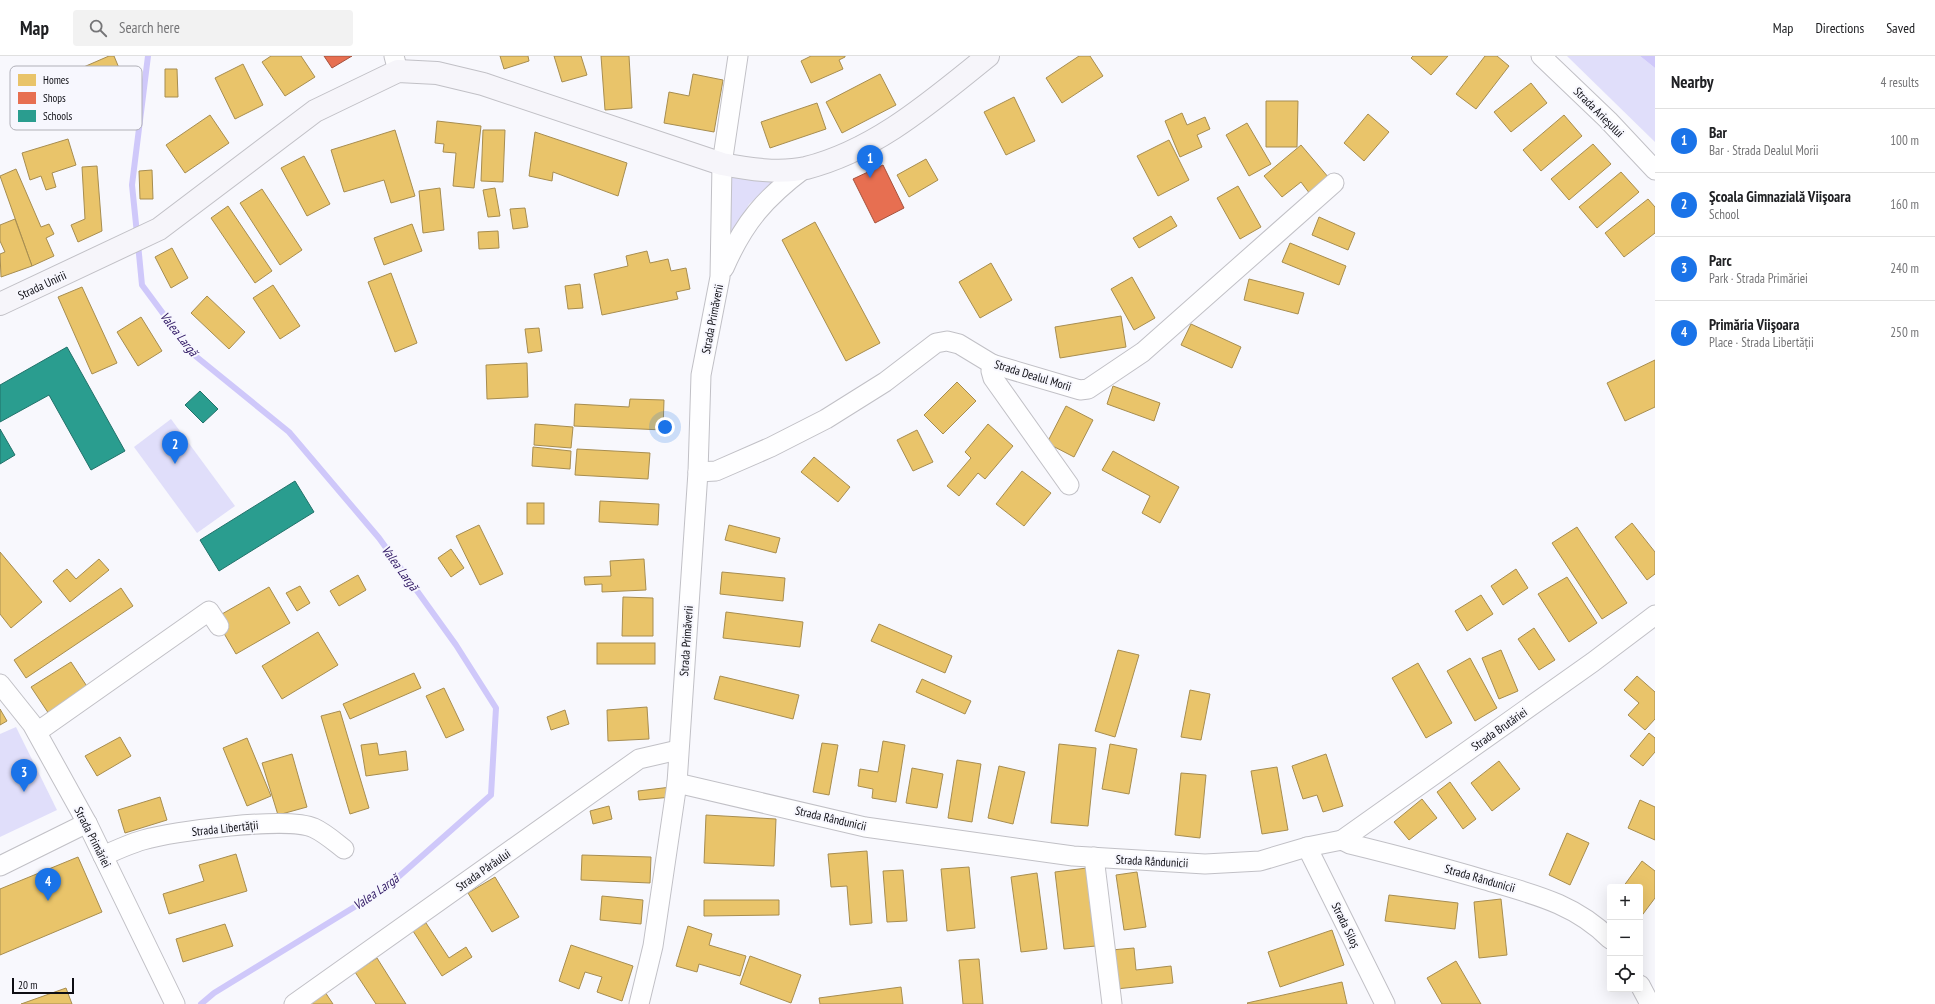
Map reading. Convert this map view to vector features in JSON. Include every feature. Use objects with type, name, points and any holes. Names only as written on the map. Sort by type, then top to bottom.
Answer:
[{"type":"main road","points":[[396,63],[483,84],[722,164],[745,168],[775,170],[805,168],[836,157],[865,144],[891,130],[988,56]]},
{"type":"main road","name":"Strada Unirii","points":[[0,304],[159,229],[316,111],[396,63]]},
{"type":"street","points":[[720,276],[722,164],[738,56]]},
{"type":"street","name":"Strada Arieșului","points":[[1541,56],[1608,120],[1655,170]]},
{"type":"street","points":[[720,276],[734,244],[754,215],[777,189],[805,168]]},
{"type":"street","name":"Strada Dealul Morii","points":[[698,472],[716,471],[771,447],[826,419],[885,382],[936,343],[947,341],[959,344],[992,364],[1080,390],[1088,389],[1143,352],[1334,183]]},
{"type":"street","name":"Strada Primăverii","points":[[639,1004],[654,946],[677,783],[678,750],[698,472],[701,374],[720,276]]},
{"type":"street","points":[[992,364],[991,371],[993,378],[1070,485]]},
{"type":"street","points":[[37,732],[209,611],[219,626]]},
{"type":"street","name":"Strada Brutăriei","points":[[1342,840],[1593,662],[1655,615]]},
{"type":"street","name":"Strada Primăriei","points":[[0,684],[37,732],[87,823],[173,1001]]},
{"type":"street","name":"Strada Pârâului","points":[[294,1004],[639,759],[678,750]]},
{"type":"street","name":"Strada Rândunicii","points":[[677,783],[865,827],[1094,858],[1205,864],[1252,862],[1307,847],[1342,840],[1545,898],[1572,910],[1599,928],[1607,936]]},
{"type":"street","points":[[0,866],[87,823]]},
{"type":"street","name":"Strada Libertății","points":[[103,856],[144,840],[170,835],[257,824],[286,823],[314,828],[344,849]]},
{"type":"street","name":"Strada Siloș","points":[[1307,847],[1385,1004]]},
{"type":"street","points":[[1094,858],[1112,1004]]},
{"type":"street","points":[[1643,991],[1650,1004]]},
{"type":"shaded area","points":[[1567,56],[1640,56],[1655,68],[1655,142]]},
{"type":"shaded area","points":[[1640,56],[1655,56],[1655,68]]},
{"type":"shaded area","points":[[727,176],[779,179],[749,204],[729,243]]},
{"type":"shaded area","points":[[171,419],[235,506],[197,533],[134,447]]},
{"type":"shaded area","points":[[16,727],[57,810],[0,837],[0,734]]},
{"type":"building: Homes","points":[[109,56],[114,56],[118,66],[86,66]]},
{"type":"building: Homes","points":[[271,56],[301,56],[315,77],[285,96],[262,62]]},
{"type":"building: Homes","points":[[500,56],[528,56],[529,61],[504,69]]},
{"type":"building: Homes","points":[[554,56],[581,56],[587,75],[562,82]]},
{"type":"building: Homes","points":[[601,56],[629,56],[632,108],[605,110]]},
{"type":"building: Homes","points":[[811,56],[845,56],[839,60],[843,69],[811,83],[801,61]]},
{"type":"building: Homes","points":[[1079,56],[1090,56],[1103,76],[1062,103],[1046,78]]},
{"type":"building: Homes","points":[[1413,56],[1448,56],[1431,75],[1411,58]]},
{"type":"building: Homes","points":[[1485,56],[1497,56],[1509,66],[1476,109],[1456,94]]},
{"type":"building: Homes","points":[[243,64],[263,105],[235,119],[215,78]]},
{"type":"building: Homes","points":[[165,69],[177,69],[178,97],[165,97]]},
{"type":"building: Homes","points":[[693,74],[723,80],[714,132],[664,123],[669,92],[689,96]]},
{"type":"building: Homes","points":[[880,74],[896,105],[842,133],[826,102]]},
{"type":"building: Homes","points":[[1531,83],[1547,103],[1511,132],[1494,112]]},
{"type":"building: Homes","points":[[1014,97],[1035,141],[1006,155],[984,112]]},
{"type":"building: Homes","points":[[1266,101],[1298,101],[1297,147],[1266,147]]},
{"type":"building: Homes","points":[[817,103],[826,129],[770,148],[761,122]]},
{"type":"building: Homes","points":[[1182,113],[1187,125],[1205,117],[1210,129],[1197,135],[1202,147],[1180,157],[1165,121]]},
{"type":"building: Homes","points":[[1368,114],[1389,132],[1364,161],[1344,143]]},
{"type":"building: Homes","points":[[210,115],[229,143],[185,173],[166,145]]},
{"type":"building: Homes","points":[[1564,115],[1582,136],[1541,171],[1523,150]]},
{"type":"building: Homes","points":[[437,121],[481,126],[474,188],[453,186],[456,153],[443,152],[444,144],[435,143]]},
{"type":"building: Homes","points":[[1247,123],[1271,164],[1249,176],[1226,135]]},
{"type":"building: Homes","points":[[395,130],[415,196],[391,203],[384,180],[344,192],[331,150]]},
{"type":"building: Homes","points":[[483,130],[505,130],[503,182],[481,181]]},
{"type":"building: Homes","points":[[535,132],[627,163],[618,196],[553,172],[552,181],[529,176]]},
{"type":"building: Homes","points":[[68,139],[76,165],[52,173],[56,187],[46,190],[41,176],[30,180],[22,153]]},
{"type":"building: Homes","points":[[1169,140],[1189,180],[1158,196],[1137,156]]},
{"type":"building: Homes","points":[[1593,144],[1611,164],[1569,200],[1551,179]]},
{"type":"building: Homes","points":[[1301,145],[1329,178],[1310,194],[1301,182],[1282,197],[1264,176]]},
{"type":"building: Homes","points":[[304,156],[330,204],[307,216],[281,168]]},
{"type":"building: Homes","points":[[926,159],[938,180],[909,197],[897,175]]},
{"type":"building: Homes","points":[[97,166],[102,231],[78,242],[71,225],[85,219],[82,167]]},
{"type":"building: Homes","points":[[16,169],[41,227],[49,224],[54,234],[46,238],[54,256],[32,266],[0,176]]},
{"type":"building: Homes","points":[[152,170],[153,199],[140,199],[139,171]]},
{"type":"building: Homes","points":[[1621,172],[1639,192],[1597,228],[1579,207]]},
{"type":"building: Homes","points":[[1238,186],[1261,227],[1240,239],[1217,198]]},
{"type":"building: Homes","points":[[440,188],[444,230],[423,233],[419,191]]},
{"type":"building: Homes","points":[[495,188],[500,216],[488,217],[483,190]]},
{"type":"building: Homes","points":[[262,189],[302,250],[280,265],[240,203]]},
{"type":"building: Homes","points":[[1648,199],[1655,207],[1655,233],[1624,257],[1605,233]]},
{"type":"building: Homes","points":[[228,206],[272,271],[255,283],[211,218]]},
{"type":"building: Homes","points":[[525,208],[528,227],[513,229],[510,209]]},
{"type":"building: Homes","points":[[1171,216],[1177,226],[1139,248],[1133,238]]},
{"type":"building: Homes","points":[[1319,217],[1355,233],[1348,250],[1312,235]]},
{"type":"building: Homes","points":[[15,219],[32,266],[1,277],[0,254],[5,252],[0,241],[0,225]]},
{"type":"building: Homes","points":[[815,222],[880,343],[846,361],[782,240]]},
{"type":"building: Homes","points":[[412,224],[422,251],[384,265],[374,238]]},
{"type":"building: Homes","points":[[498,231],[499,248],[479,249],[478,232]]},
{"type":"building: Homes","points":[[1290,243],[1346,266],[1339,285],[1282,262]]},
{"type":"building: Homes","points":[[172,248],[188,278],[171,288],[155,257]]},
{"type":"building: Homes","points":[[647,251],[650,263],[668,259],[671,271],[686,268],[690,289],[676,292],[678,299],[602,315],[594,274],[628,266],[626,256]]},
{"type":"building: Homes","points":[[991,263],[1012,300],[980,318],[959,282]]},
{"type":"building: Homes","points":[[391,273],[417,343],[395,352],[368,282]]},
{"type":"building: Homes","points":[[1132,277],[1155,318],[1134,330],[1111,289]]},
{"type":"building: Homes","points":[[1249,279],[1304,293],[1298,314],[1244,300]]},
{"type":"building: Homes","points":[[580,284],[583,308],[568,309],[565,286]]},
{"type":"building: Homes","points":[[273,285],[300,326],[280,339],[253,298]]},
{"type":"building: Homes","points":[[82,287],[117,363],[92,374],[58,297]]},
{"type":"building: Homes","points":[[207,296],[245,332],[229,349],[191,313]]},
{"type":"building: Homes","points":[[1121,316],[1126,347],[1060,358],[1055,327]]},
{"type":"building: Homes","points":[[141,317],[162,351],[138,366],[117,332]]},
{"type":"building: Homes","points":[[1191,324],[1241,347],[1232,368],[1181,345]]},
{"type":"building: Homes","points":[[539,328],[542,351],[528,353],[525,329]]},
{"type":"building: Homes","points":[[1655,360],[1655,407],[1625,421],[1607,383]]},
{"type":"building: Homes","points":[[527,363],[528,397],[487,399],[486,365]]},
{"type":"building: Homes","points":[[957,382],[976,401],[943,434],[924,415]]},
{"type":"building: Homes","points":[[1113,386],[1160,403],[1154,421],[1107,404]]},
{"type":"building: Homes","points":[[630,399],[664,400],[663,430],[574,426],[575,404],[629,407]]},
{"type":"building: Homes","points":[[1066,406],[1093,420],[1074,457],[1047,443]]},
{"type":"building: Homes","points":[[535,424],[573,427],[571,448],[534,445]]},
{"type":"building: Homes","points":[[988,424],[1013,446],[985,479],[978,473],[959,496],[947,486],[971,458],[965,452]]},
{"type":"building: Homes","points":[[917,430],[933,462],[913,471],[897,440]]},
{"type":"building: Homes","points":[[533,447],[571,451],[570,469],[532,466]]},
{"type":"building: Homes","points":[[577,449],[650,453],[648,479],[575,475]]},
{"type":"building: Homes","points":[[1113,451],[1179,487],[1160,523],[1142,513],[1150,496],[1102,470]]},
{"type":"building: Homes","points":[[814,457],[850,487],[838,502],[801,472]]},
{"type":"building: Homes","points":[[1022,471],[1051,493],[1024,526],[996,504]]},
{"type":"building: Homes","points":[[600,501],[659,504],[658,525],[599,522]]},
{"type":"building: Homes","points":[[527,503],[544,503],[544,524],[527,524]]},
{"type":"building: Homes","points":[[1632,523],[1655,552],[1655,574],[1647,580],[1615,537]]},
{"type":"building: Homes","points":[[479,525],[503,574],[480,585],[456,536]]},
{"type":"building: Homes","points":[[729,525],[780,538],[776,553],[725,540]]},
{"type":"building: Homes","points":[[1577,527],[1627,603],[1602,619],[1552,543]]},
{"type":"building: Homes","points":[[451,549],[464,568],[451,577],[438,558]]},
{"type":"building: Homes","points":[[0,552],[42,602],[11,628],[0,614]]},
{"type":"building: Homes","points":[[99,559],[109,570],[70,602],[53,581],[67,569],[76,579]]},
{"type":"building: Homes","points":[[644,559],[646,590],[602,592],[602,584],[585,585],[584,577],[611,576],[610,561]]},
{"type":"building: Homes","points":[[1516,569],[1528,588],[1503,605],[1491,586]]},
{"type":"building: Homes","points":[[722,572],[785,578],[783,601],[720,594]]},
{"type":"building: Homes","points":[[358,575],[366,590],[339,606],[330,591]]},
{"type":"building: Homes","points":[[1567,577],[1597,623],[1569,642],[1538,594]]},
{"type":"building: Homes","points":[[300,586],[310,603],[297,611],[286,593]]},
{"type":"building: Homes","points":[[269,587],[290,623],[236,654],[215,618]]},
{"type":"building: Homes","points":[[121,588],[133,606],[26,678],[14,660]]},
{"type":"building: Homes","points":[[1481,595],[1493,614],[1467,631],[1455,611]]},
{"type":"building: Homes","points":[[623,597],[653,598],[653,636],[622,636]]},
{"type":"building: Homes","points":[[726,612],[803,622],[800,647],[723,638]]},
{"type":"building: Homes","points":[[879,624],[952,656],[945,673],[871,641]]},
{"type":"building: Homes","points":[[1534,628],[1555,660],[1539,670],[1518,639]]},
{"type":"building: Homes","points":[[318,632],[338,665],[282,699],[262,666]]},
{"type":"building: Homes","points":[[597,643],[655,643],[655,664],[597,664]]},
{"type":"building: Homes","points":[[1118,650],[1139,655],[1115,737],[1095,731]]},
{"type":"building: Homes","points":[[1501,650],[1518,691],[1499,699],[1482,658]]},
{"type":"building: Homes","points":[[1470,658],[1497,708],[1475,721],[1447,671]]},
{"type":"building: Homes","points":[[71,662],[90,691],[51,717],[31,687]]},
{"type":"building: Homes","points":[[1418,663],[1452,723],[1426,738],[1392,678]]},
{"type":"building: Homes","points":[[414,673],[421,688],[350,719],[343,704]]},
{"type":"building: Homes","points":[[720,676],[799,695],[793,719],[714,699]]},
{"type":"building: Homes","points":[[1637,676],[1655,692],[1655,719],[1645,730],[1628,715],[1639,703],[1624,690]]},
{"type":"building: Homes","points":[[922,679],[971,701],[965,714],[916,692]]},
{"type":"building: Homes","points":[[444,688],[464,730],[446,738],[426,696]]},
{"type":"building: Homes","points":[[1190,690],[1210,694],[1201,740],[1181,737]]},
{"type":"building: Homes","points":[[647,707],[649,739],[608,741],[607,710]]},
{"type":"building: Homes","points":[[0,709],[7,721],[0,725]]},
{"type":"building: Homes","points":[[565,710],[569,724],[551,730],[547,717]]},
{"type":"building: Homes","points":[[340,711],[369,808],[350,814],[321,716]]},
{"type":"building: Homes","points":[[1649,733],[1655,738],[1655,752],[1643,766],[1630,756]]},
{"type":"building: Homes","points":[[120,737],[131,756],[97,776],[85,756]]},
{"type":"building: Homes","points":[[247,738],[271,796],[247,806],[223,748]]},
{"type":"building: Homes","points":[[883,741],[905,745],[896,802],[872,798],[873,789],[858,786],[860,769],[878,772]]},
{"type":"building: Homes","points":[[377,743],[379,755],[406,751],[408,770],[366,776],[361,745]]},
{"type":"building: Homes","points":[[822,743],[838,745],[829,795],[813,792]]},
{"type":"building: Homes","points":[[1059,744],[1096,748],[1088,826],[1051,823]]},
{"type":"building: Homes","points":[[1110,744],[1137,749],[1129,794],[1102,789]]},
{"type":"building: Homes","points":[[292,754],[307,807],[278,815],[262,763]]},
{"type":"building: Homes","points":[[1326,754],[1343,806],[1323,812],[1317,795],[1303,799],[1292,766]]},
{"type":"building: Homes","points":[[957,760],[981,764],[972,822],[948,818]]},
{"type":"building: Homes","points":[[1499,761],[1520,789],[1492,811],[1471,783]]},
{"type":"building: Homes","points":[[999,766],[1025,772],[1013,824],[988,818]]},
{"type":"building: Homes","points":[[1277,767],[1288,830],[1262,834],[1251,771]]},
{"type":"building: Homes","points":[[912,768],[943,774],[937,808],[906,803]]},
{"type":"building: Homes","points":[[1181,773],[1206,775],[1200,838],[1175,835]]},
{"type":"building: Homes","points":[[1450,782],[1476,819],[1463,829],[1437,792]]},
{"type":"building: Homes","points":[[671,787],[672,797],[639,800],[638,791]]},
{"type":"building: Homes","points":[[160,797],[167,820],[125,833],[118,810]]},
{"type":"building: Homes","points":[[1422,799],[1437,818],[1409,840],[1394,822]]},
{"type":"building: Homes","points":[[1640,800],[1655,807],[1655,840],[1628,828]]},
{"type":"building: Homes","points":[[609,806],[612,819],[593,824],[590,811]]},
{"type":"building: Homes","points":[[706,815],[776,819],[774,866],[704,863]]},
{"type":"building: Homes","points":[[1567,833],[1589,843],[1570,885],[1549,875]]},
{"type":"building: Homes","points":[[867,851],[872,923],[850,925],[847,886],[831,887],[828,854]]},
{"type":"building: Homes","points":[[236,854],[247,891],[169,914],[163,894],[204,881],[199,865]]},
{"type":"building: Homes","points":[[582,855],[651,857],[650,883],[581,880]]},
{"type":"building: Homes","points":[[78,857],[102,912],[0,955],[0,889]]},
{"type":"building: Homes","points":[[1642,861],[1655,871],[1655,898],[1643,914],[1643,884],[1625,884]]},
{"type":"building: Homes","points":[[969,867],[975,928],[947,931],[941,869]]},
{"type":"building: Homes","points":[[1087,868],[1096,946],[1064,949],[1055,872]]},
{"type":"building: Homes","points":[[903,870],[907,921],[887,922],[883,871]]},
{"type":"building: Homes","points":[[1137,872],[1146,927],[1124,930],[1116,875]]},
{"type":"building: Homes","points":[[1037,873],[1047,949],[1021,952],[1011,877]]},
{"type":"building: Homes","points":[[495,877],[519,917],[492,932],[468,893]]},
{"type":"building: Homes","points":[[1389,895],[1458,903],[1455,929],[1385,921]]},
{"type":"building: Homes","points":[[602,896],[643,900],[641,924],[600,920]]},
{"type":"building: Homes","points":[[1501,899],[1507,955],[1479,958],[1474,902]]},
{"type":"building: Homes","points":[[704,900],[779,900],[779,915],[704,916]]},
{"type":"building: Homes","points":[[426,923],[449,958],[466,947],[472,957],[442,976],[413,931]]},
{"type":"building: Homes","points":[[225,924],[233,946],[183,962],[176,939]]},
{"type":"building: Homes","points":[[688,926],[712,934],[709,945],[746,956],[740,976],[699,964],[697,972],[676,966]]},
{"type":"building: Homes","points":[[1332,930],[1344,965],[1280,987],[1268,952]]},
{"type":"building: Homes","points":[[571,945],[633,966],[622,1001],[597,992],[602,977],[585,972],[579,989],[559,981]]},
{"type":"building: Homes","points":[[1134,948],[1136,970],[1171,966],[1173,983],[1116,989],[1111,950]]},
{"type":"building: Homes","points":[[750,956],[801,975],[791,1003],[740,984]]},
{"type":"building: Homes","points":[[377,958],[406,1004],[376,1004],[355,972]]},
{"type":"building: Homes","points":[[979,959],[983,1004],[963,1004],[959,960]]},
{"type":"building: Homes","points":[[1456,961],[1481,1004],[1442,1004],[1427,978]]},
{"type":"building: Homes","points":[[1342,982],[1347,1004],[1247,1003]]},
{"type":"building: Homes","points":[[901,987],[903,1004],[820,1004],[819,998]]},
{"type":"building: Homes","points":[[66,988],[72,1004],[21,1004]]},
{"type":"building: Homes","points":[[325,992],[333,1004],[306,1004]]},
{"type":"building: Shops","points":[[324,56],[352,56],[332,68]]},
{"type":"building: Shops","points":[[883,165],[904,208],[875,223],[853,179]]},
{"type":"building: Schools","points":[[67,347],[125,451],[91,470],[49,395],[0,422],[0,385]]},
{"type":"building: Schools","points":[[200,391],[218,409],[203,423],[185,405]]},
{"type":"building: Schools","points":[[0,429],[15,455],[0,464]]},
{"type":"building: Schools","points":[[295,481],[314,512],[219,571],[200,540]]},
{"type":"waterway","name":"Valea Largă","points":[[142,104],[148,56]]},
{"type":"waterway","name":"Valea Largă","points":[[137,234],[132,185],[139,130]]},
{"type":"waterway","name":"Valea Largă","points":[[138,244],[142,285],[193,354],[289,432],[379,538],[456,645],[496,708],[491,795],[387,887],[214,993],[201,1004]]},
{"type":"place","name":"Bar","points":[[870,178]]},
{"type":"place","name":"Şcoala Gimnazială Viişoara","points":[[175,464]]},
{"type":"place","name":"Parc","points":[[24,792]]},
{"type":"place","name":"Primăria Viişoara","points":[[48,901]]}]
